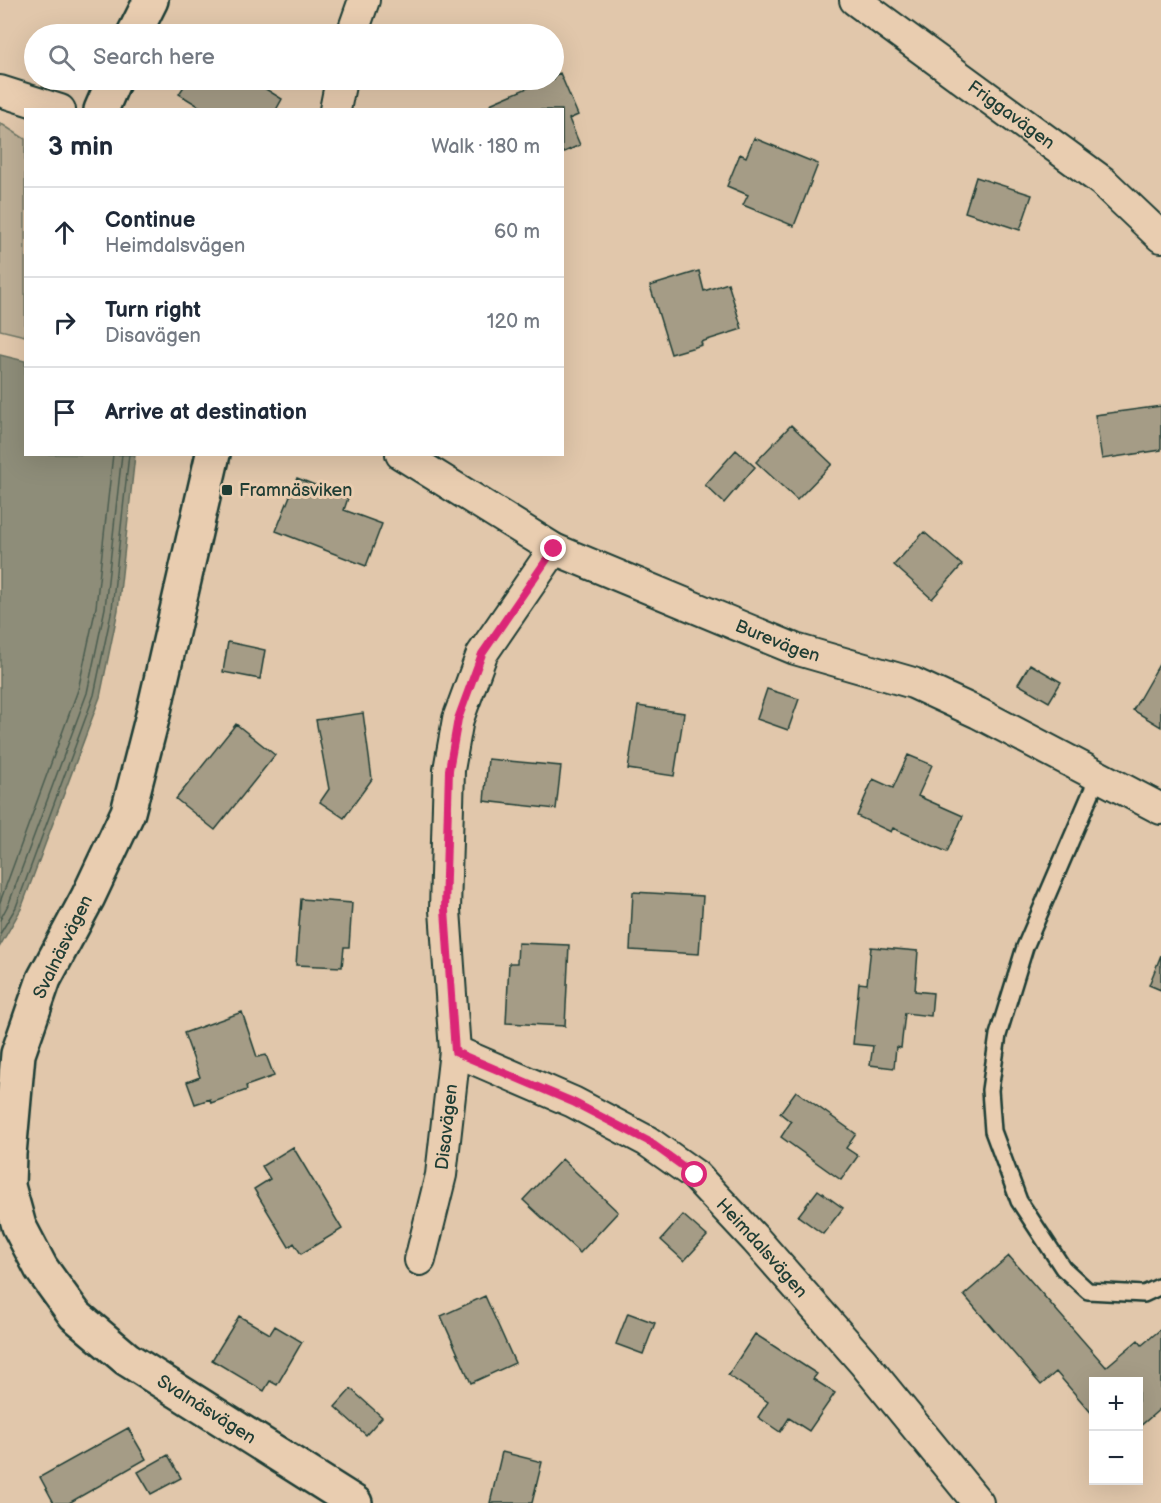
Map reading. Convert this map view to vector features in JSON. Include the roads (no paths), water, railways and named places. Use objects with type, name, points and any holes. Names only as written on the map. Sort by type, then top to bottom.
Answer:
[{"type":"street","points":[[139,24],[151,0]]},
{"type":"street","points":[[356,24],[364,0]]},
{"type":"street","name":"Friggavägen","points":[[855,0],[1102,181],[1161,237]]},
{"type":"street","points":[[102,108],[110,90]]},
{"type":"street","points":[[335,108],[339,90]]},
{"type":"street","points":[[0,91],[54,108]]},
{"type":"street","name":"Svalnäsvägen","points":[[213,456],[128,813],[88,897],[44,979],[18,1054],[4,1153],[4,1192],[41,1268],[75,1315],[127,1359],[355,1503]]},
{"type":"street","name":"Burevägen","points":[[403,456],[554,549],[795,649],[913,683],[978,713],[1161,809]]},
{"type":"street","name":"Disavägen","points":[[420,1260],[441,1174],[455,1052],[445,910],[449,770],[458,719],[482,654],[554,549]]},
{"type":"street","name":"Heimdalsvägen","points":[[455,1052],[573,1102],[648,1141],[695,1175],[756,1240],[863,1362],[978,1503]]},
{"type":"lane","points":[[1098,777],[1025,947],[998,1035],[990,1090],[993,1131],[1019,1201],[1063,1268],[1088,1291],[1144,1294],[1161,1286]]},
{"type":"water","points":[[0,355],[24,361],[24,456],[135,456],[118,610],[100,697],[21,909],[0,946]]},
{"type":"place","name":"Framnäsviken","points":[[227,490]]}]
